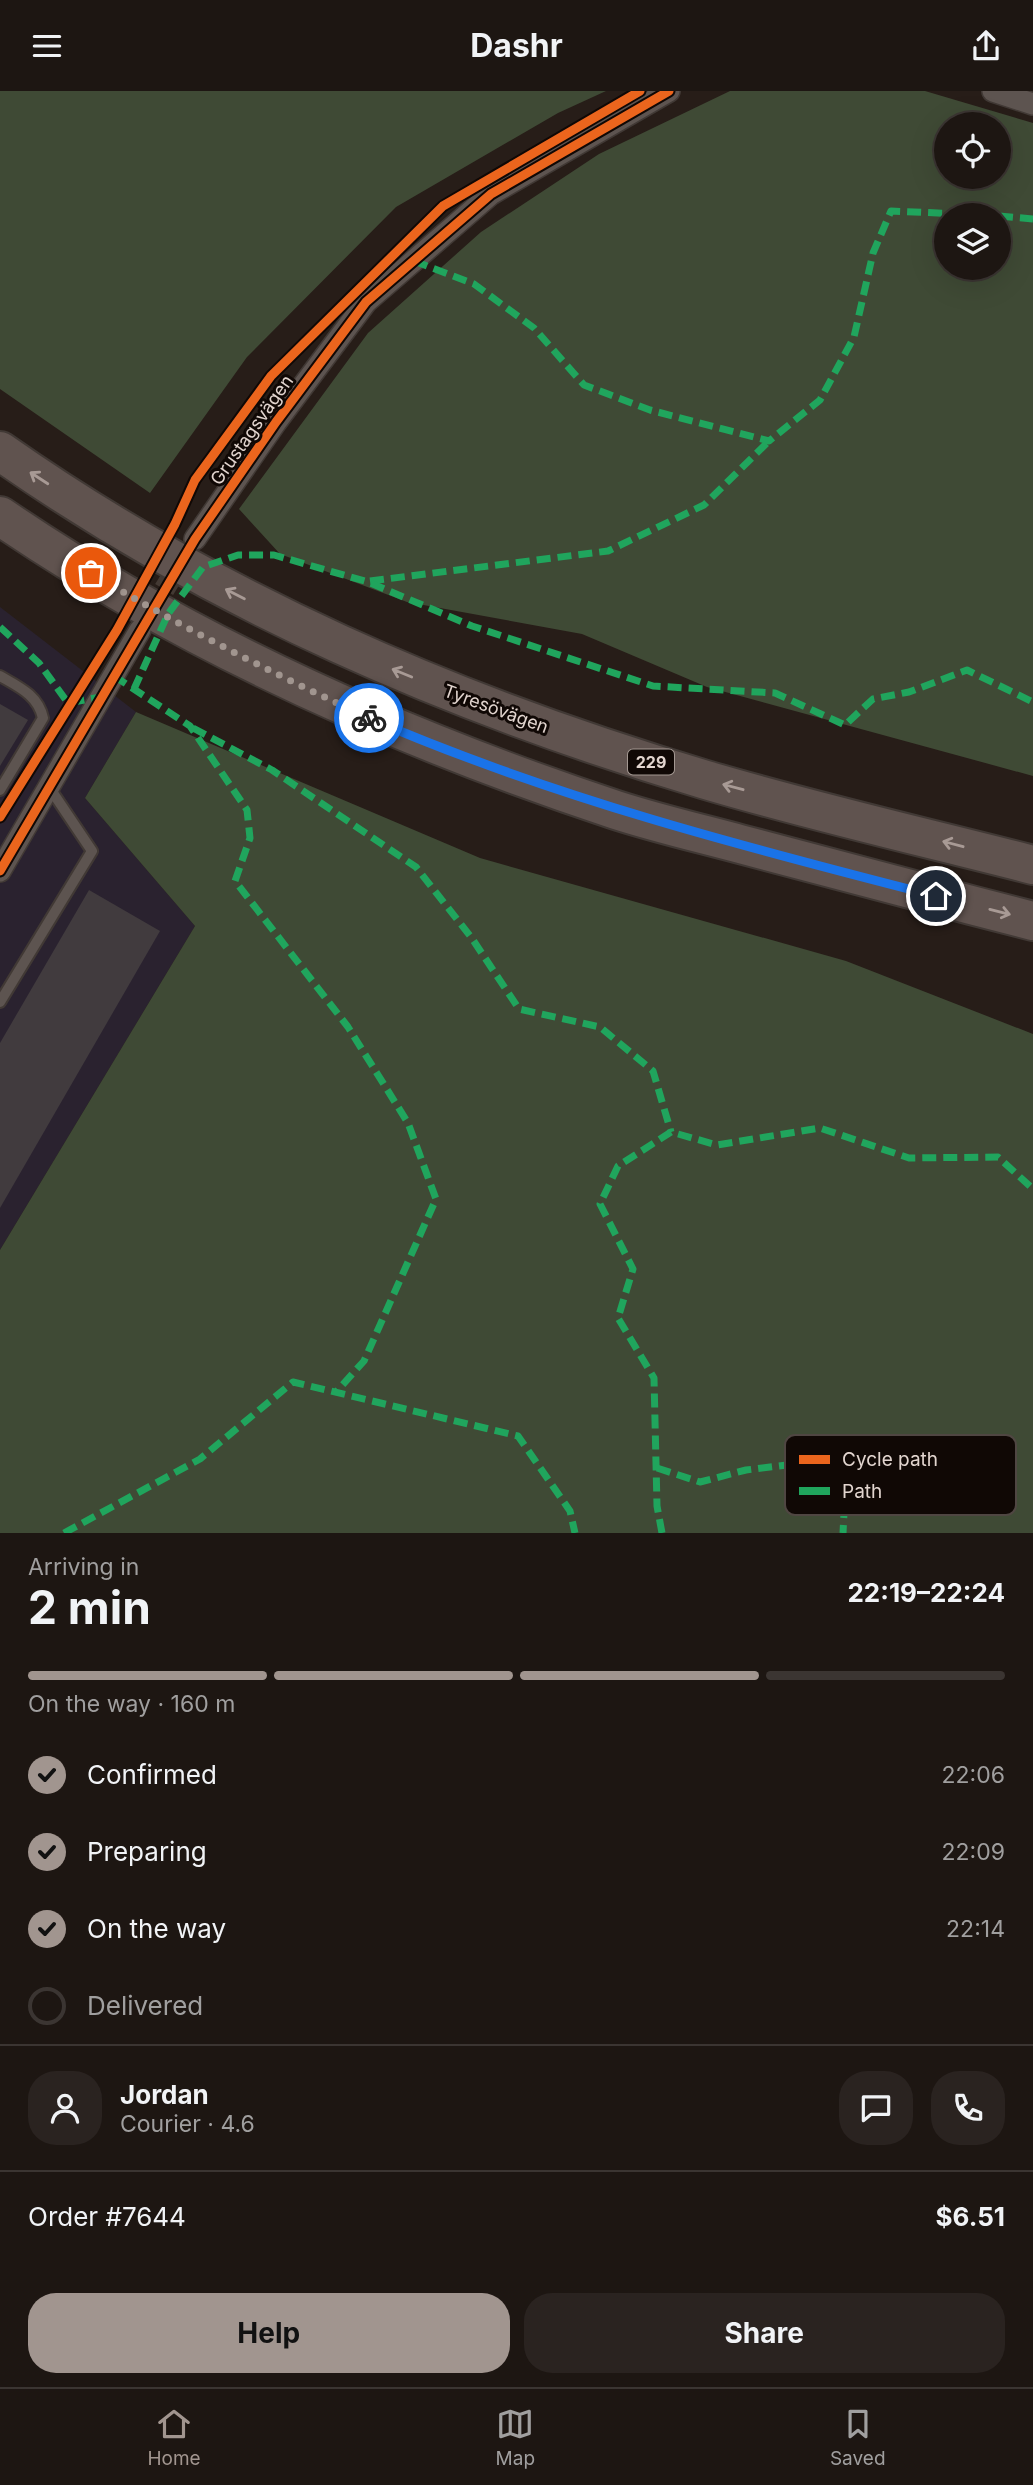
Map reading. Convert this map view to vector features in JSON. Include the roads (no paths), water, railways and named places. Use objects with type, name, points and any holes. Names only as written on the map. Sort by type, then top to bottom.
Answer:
[{"type":"highway","name":"Tyresövägen","points":[[0,451],[98,517],[195,574],[295,625],[391,669],[488,707],[708,780],[1033,865]]},
{"type":"highway","points":[[0,516],[153,610],[271,672],[372,719],[477,761],[619,811],[1033,921]]},
{"type":"street","name":"Grustagsvägen","points":[[195,539],[276,422],[366,302],[491,194],[669,91]]},
{"type":"street","points":[[993,91],[1033,104]]},
{"type":"street","points":[[0,871],[140,630]]},
{"type":"lane","points":[[0,676],[30,694],[40,705],[43,718],[0,790]]},
{"type":"lane","points":[[0,1002],[92,851],[49,787]]},
{"type":"tunnel","points":[[148,616],[184,557]]}]
